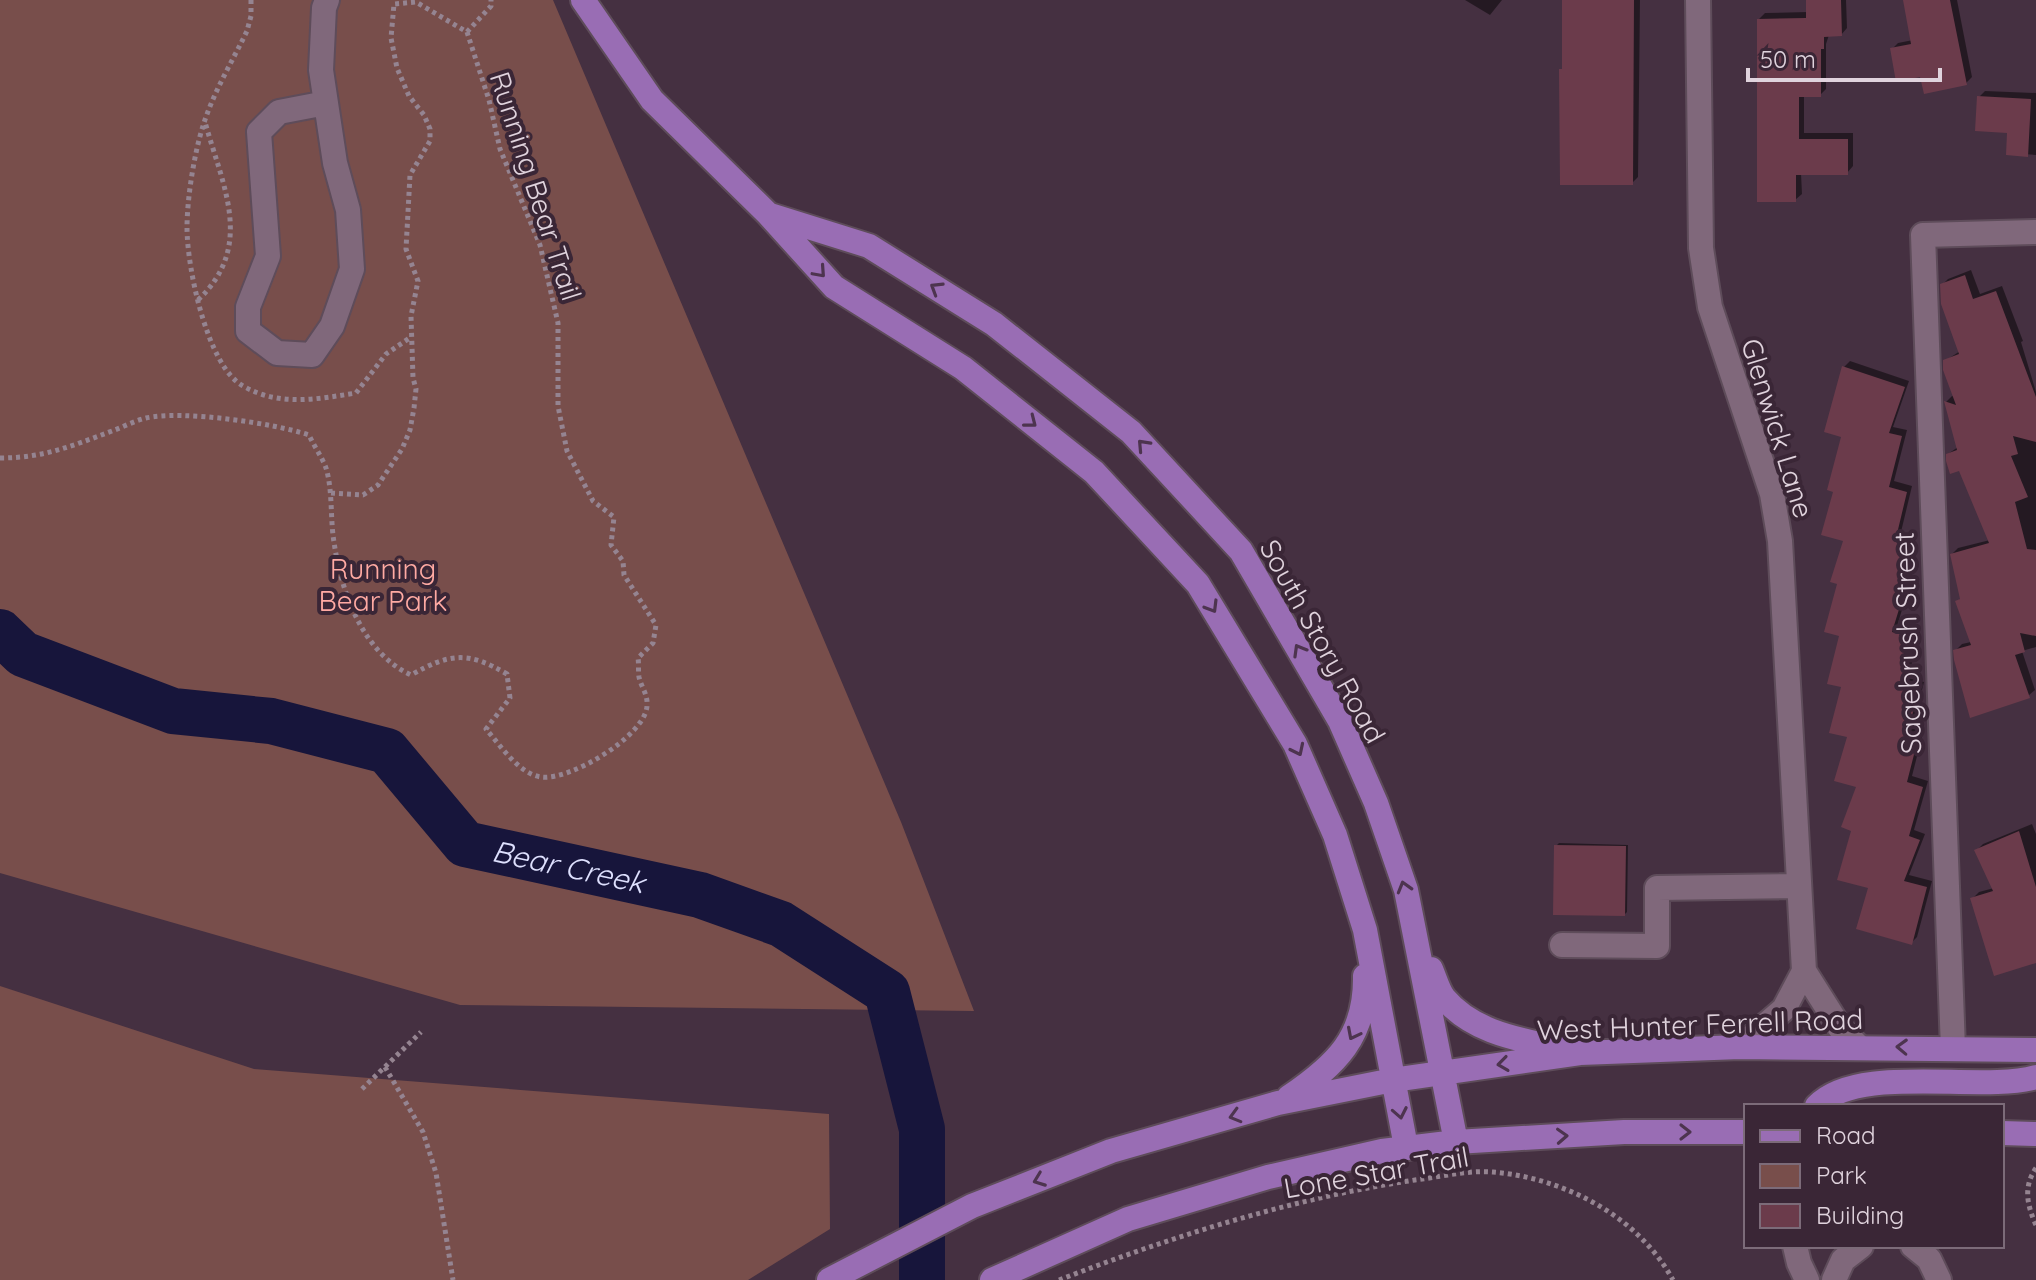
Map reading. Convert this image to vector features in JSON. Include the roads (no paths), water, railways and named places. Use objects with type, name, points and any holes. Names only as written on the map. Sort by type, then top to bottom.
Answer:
[{"type":"main road","name":"South Story Road","points":[[583,0],[652,100],[768,214],[834,287],[963,368],[1094,472],[1198,584],[1295,744],[1335,835],[1365,930],[1406,1147]]},
{"type":"main road","name":"South Story Road","points":[[768,214],[869,246],[994,324],[1131,432],[1241,551],[1340,721],[1376,803],[1406,890],[1456,1142]]},
{"type":"main road","points":[[1414,928],[1443,996],[1470,1022],[1497,1034],[1580,1053]]},
{"type":"main road","points":[[1278,1103],[1324,1073],[1347,1046],[1360,1020],[1366,995],[1365,930]]},
{"type":"main road","name":"West Hunter Ferrell Road","points":[[829,1280],[972,1206],[1111,1151],[1278,1103],[1393,1080],[1580,1053],[1858,1046],[2036,1050]]},
{"type":"main road","points":[[1820,1104],[1833,1095],[1860,1086],[1909,1082],[1976,1083],[2036,1077]]},
{"type":"main road","points":[[992,1280],[1128,1219],[1268,1177],[1406,1147],[1624,1132],[1744,1132]]},
{"type":"main road","points":[[2004,1133],[2036,1134]]},
{"type":"street","points":[[326,103],[279,112],[259,132],[268,256],[248,307],[248,331],[277,353],[312,355],[332,326],[352,269],[348,210],[335,163],[326,103],[321,70],[327,0]]},
{"type":"street","name":"Glenwick Lane","points":[[1698,0],[1701,248],[1710,307],[1772,494],[1780,541],[1804,971],[1840,1028],[1858,1046]]},
{"type":"street","name":"Sagebrush Street","points":[[1953,1049],[1923,235],[2036,232]]},
{"type":"street","points":[[1562,945],[1657,946],[1657,888],[1799,886]]},
{"type":"street","points":[[1740,1047],[1784,1009],[1804,971]]},
{"type":"street","points":[[1795,1248],[1807,1280]]},
{"type":"street","points":[[1834,1280],[1843,1260],[1853,1248]]},
{"type":"street","points":[[1915,1248],[1929,1259],[1939,1280]]},
{"type":"waterway","name":"Bear Creek","points":[[0,632],[23,654],[173,711],[271,721],[387,751],[465,844],[700,895],[781,924],[887,992],[922,1129],[922,1280]]},
{"type":"park label","name":"Running Bear Park","points":[[383,584]]}]
